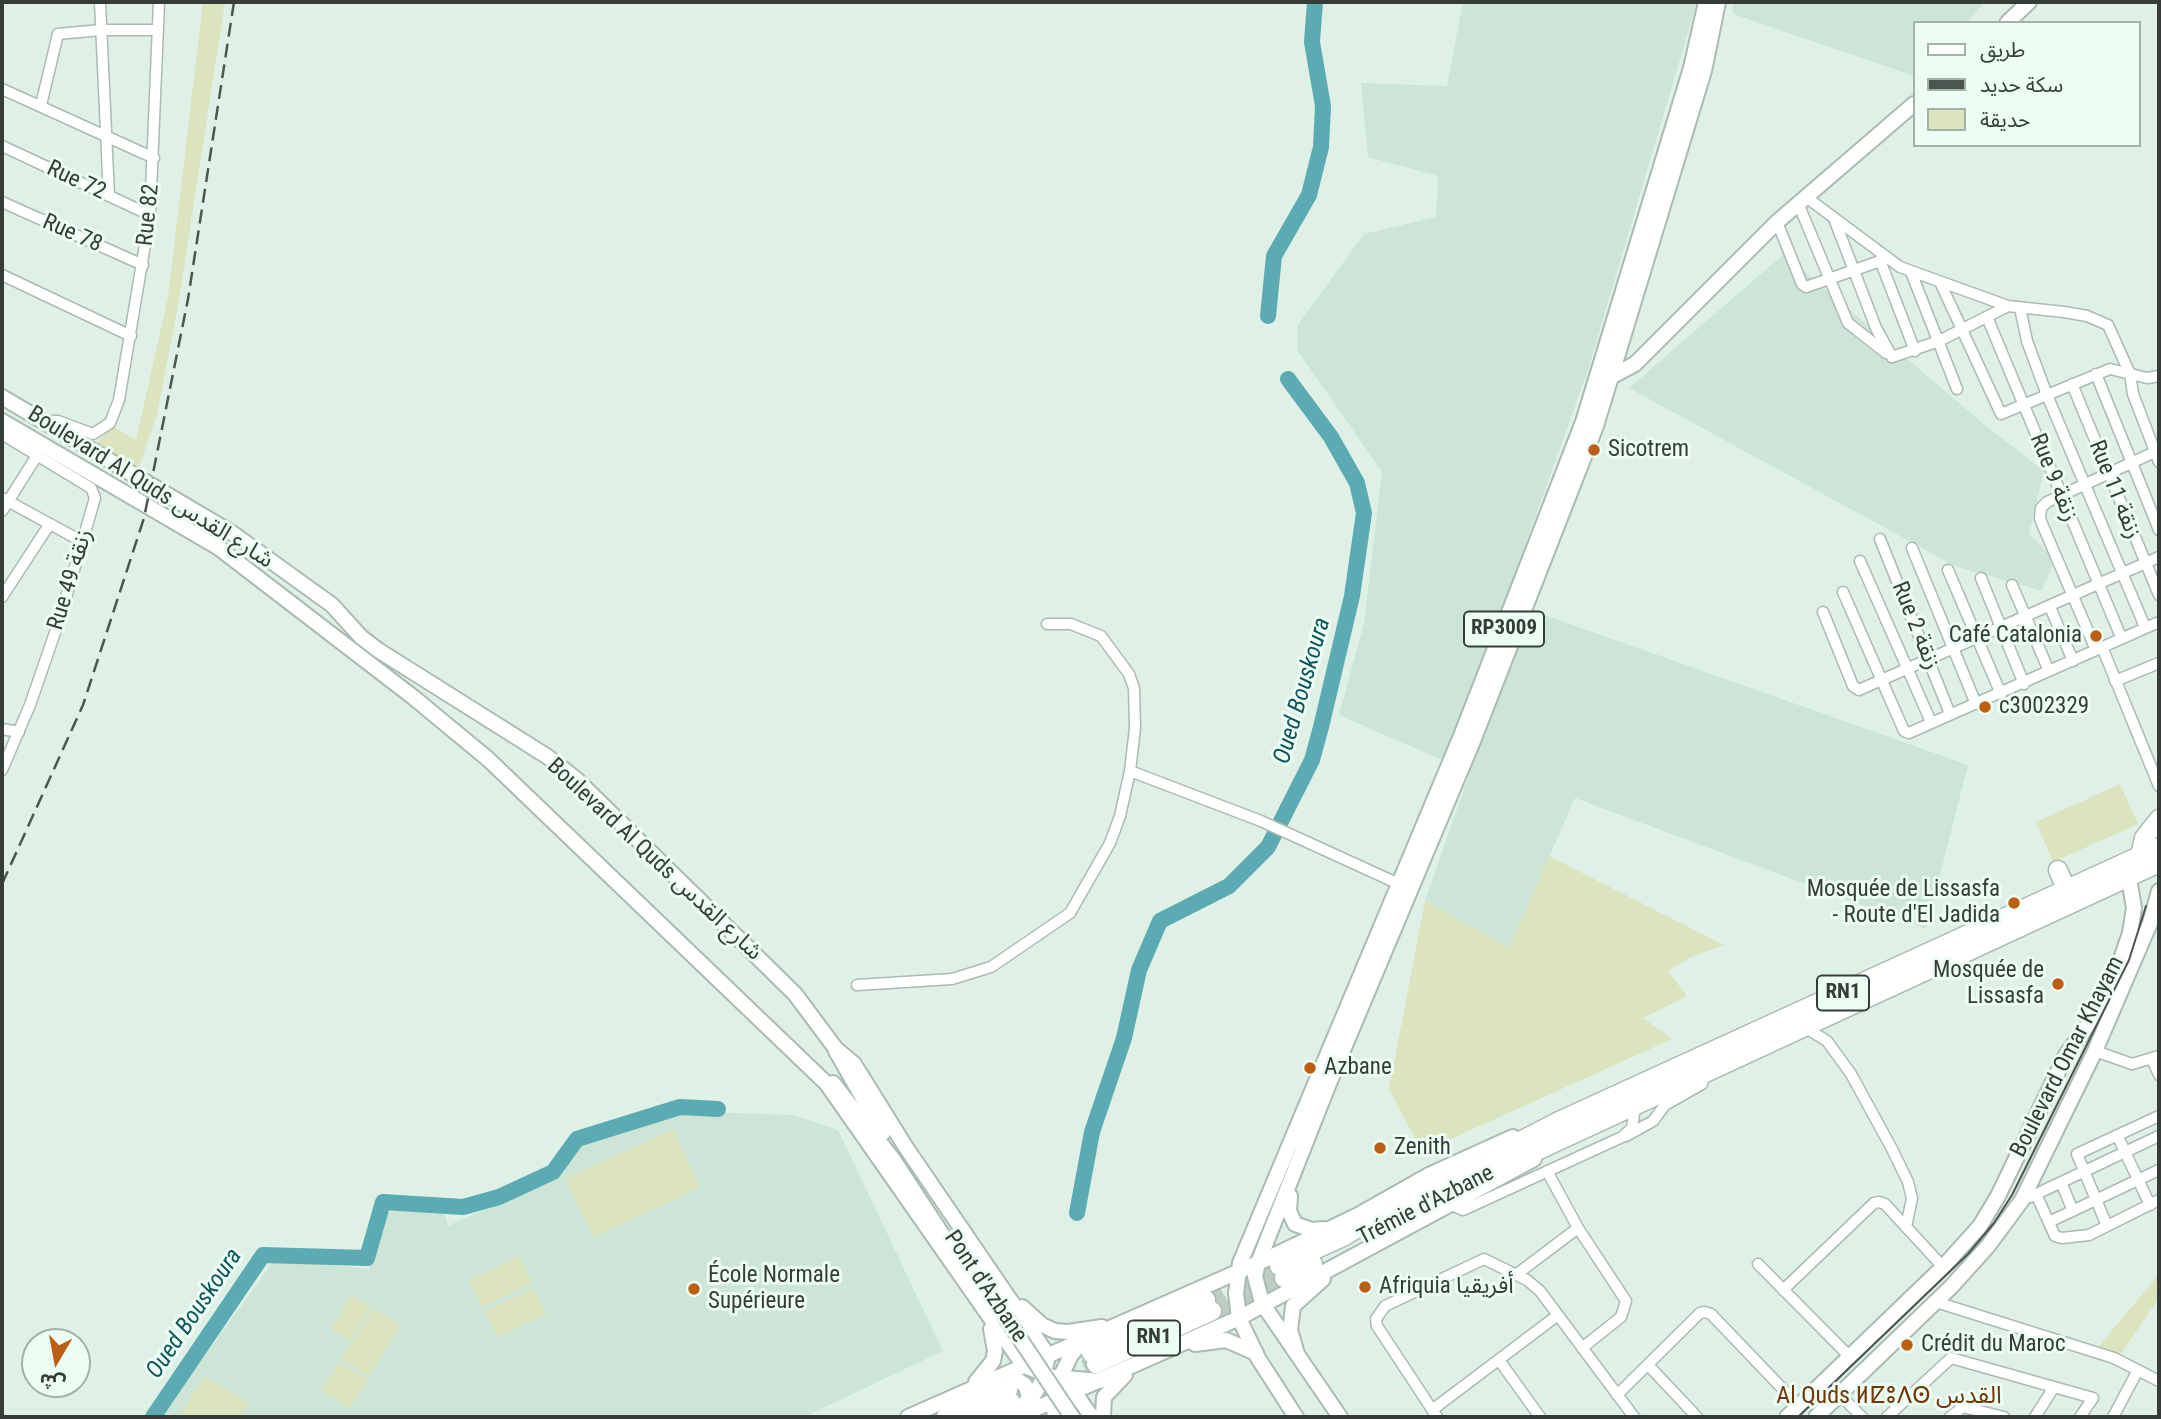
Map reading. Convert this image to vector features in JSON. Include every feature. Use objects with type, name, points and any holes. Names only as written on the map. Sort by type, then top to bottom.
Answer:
[{"type":"highway","points":[[2131,865],[2144,838],[2159,819]]},
{"type":"highway","name":"RN1","points":[[1568,1138],[1806,1028],[2131,865],[2159,847]]},
{"type":"highway","name":"RN1","points":[[1559,1121],[2067,891],[2131,865],[2159,863]]},
{"type":"highway","points":[[2059,870],[2067,891]]},
{"type":"highway","name":"Trémie d'Azbane","points":[[1283,1279],[1343,1237],[1401,1202],[1559,1121]]},
{"type":"highway","name":"Trémie d'Azbane","points":[[1283,1279],[1345,1248],[1411,1209],[1568,1138]]},
{"type":"highway","name":"RN1","points":[[1092,1360],[1212,1293]]},
{"type":"highway","points":[[946,1417],[1012,1397]]},
{"type":"highway","points":[[978,1417],[1012,1397]]},
{"type":"main road","name":"RP3009","points":[[1251,1237],[1535,551],[1596,383],[1691,68],[1706,2]]},
{"type":"main road","name":"RP3009","points":[[1250,1269],[1294,1174],[1548,556],[1611,379],[1704,71],[1718,2]]},
{"type":"main road","points":[[2009,21],[2029,2]]},
{"type":"main road","points":[[1596,383],[1611,379],[1635,364],[1777,222],[1912,106]]},
{"type":"main road","name":"Boulevard Al Quds شارع القدس","points":[[2,397],[232,533],[332,605],[361,637],[378,650],[557,765],[795,994],[836,1049],[854,1064],[883,1113],[1046,1356]]},
{"type":"main road","name":"Boulevard Al Quds شارع القدس","points":[[2,421],[219,548],[413,697],[488,760],[827,1084],[997,1318],[1024,1366]]},
{"type":"main road","name":"Boulevard Omar Khayam","points":[[1787,1417],[1944,1267],[1980,1226],[1998,1196],[2066,1055],[2087,1026],[2116,974],[2130,933],[2134,895],[2131,865]]},
{"type":"main road","name":"Boulevard Omar Khayam","points":[[1816,1417],[1936,1302],[2029,1197],[2155,923],[2159,891]]},
{"type":"main road","points":[[777,1034],[833,1084],[895,1158]]},
{"type":"main road","points":[[836,1049],[895,1158]]},
{"type":"main road","points":[[1000,1286],[1042,1325],[1055,1331],[1079,1331],[1127,1322],[1212,1293],[1250,1269],[1489,1146],[1559,1121]]},
{"type":"main road","points":[[1297,1354],[1290,1330],[1293,1306],[1334,1268],[1449,1204],[1517,1170],[1568,1138]]},
{"type":"main road","name":"Pont d'Azbane","points":[[895,1158],[1063,1417]]},
{"type":"main road","points":[[1294,1174],[1288,1203],[1291,1219],[1303,1228],[1328,1228]]},
{"type":"main road","points":[[1251,1237],[1250,1269],[1262,1303],[1340,1417]]},
{"type":"main road","points":[[1212,1293],[1251,1237]]},
{"type":"main road","points":[[1250,1269],[1267,1288],[1283,1279],[1334,1268]]},
{"type":"main road","points":[[1210,1330],[1239,1294],[1250,1269]]},
{"type":"main road","points":[[1103,1417],[1104,1397],[1110,1388],[1148,1359],[1239,1318],[1262,1303],[1283,1279]]},
{"type":"main road","points":[[1212,1293],[1239,1294],[1262,1303]]},
{"type":"main road","points":[[1239,1294],[1239,1318],[1256,1353],[1296,1417]]},
{"type":"main road","points":[[908,1417],[967,1390],[987,1372],[993,1361],[997,1318]]},
{"type":"main road","name":"Pont d'Azbane","points":[[997,1318],[1072,1417]]},
{"type":"main road","points":[[1071,1355],[1070,1365],[1076,1374],[1127,1322]]},
{"type":"main road","points":[[1166,1350],[1219,1339],[1236,1342],[1256,1353]]},
{"type":"main road","points":[[1071,1355],[1092,1360]]},
{"type":"main road","points":[[1056,1417],[1056,1389],[1071,1355]]},
{"type":"main road","points":[[1043,1379],[1046,1356]]},
{"type":"main road","points":[[1012,1397],[1024,1366],[1046,1356],[1092,1360],[1148,1359]]},
{"type":"main road","points":[[967,1390],[1012,1397],[1056,1389],[1092,1360]]},
{"type":"main road","points":[[1072,1393],[1092,1360]]},
{"type":"main road","points":[[1024,1366],[1056,1389],[1072,1393],[1092,1417]]},
{"type":"main road","points":[[1012,1397],[1043,1379]]},
{"type":"main road","points":[[1012,1397],[1043,1379]]},
{"type":"street","points":[[100,2],[108,196]]},
{"type":"street","name":"Rue 82","points":[[42,421],[62,422],[86,434],[103,430],[110,424],[119,400],[150,215],[159,2]]},
{"type":"street","points":[[41,106],[58,34],[102,30],[158,30]]},
{"type":"street","points":[[2,89],[154,158]]},
{"type":"street","name":"Rue 72","points":[[2,146],[150,215]]},
{"type":"street","points":[[1802,200],[1835,220],[1883,259],[1911,272],[2008,306],[2088,316],[2108,325],[2130,374],[2133,394],[2158,454],[2131,463],[2043,504],[2039,513],[2074,596],[2157,773],[2159,786]]},
{"type":"street","points":[[1802,200],[1848,323],[1888,355],[1896,357],[1940,341],[2008,306]]},
{"type":"street","name":"Rue 78","points":[[2,202],[143,265]]},
{"type":"street","points":[[1835,220],[1888,355]]},
{"type":"street","points":[[1777,222],[1801,284],[1811,286],[1883,259]]},
{"type":"street","points":[[1883,259],[1915,351]]},
{"type":"street","points":[[1911,272],[1957,389]]},
{"type":"street","points":[[2,275],[131,336]]},
{"type":"street","points":[[1940,282],[1998,413],[2003,415],[2024,407],[2110,369],[2158,380]]},
{"type":"street","points":[[2020,308],[2027,341],[2047,395],[2145,627]]},
{"type":"street","name":"Rue 9 زنقة","points":[[1987,317],[2121,637]]},
{"type":"street","points":[[2096,374],[2159,530]]},
{"type":"street","name":"Rue 11 زنقة","points":[[2072,384],[2107,475],[2159,595]]},
{"type":"street","name":"Rue 49 زنقة","points":[[2,434],[38,454],[95,493],[83,542],[19,732],[2,770]]},
{"type":"street","points":[[38,454],[4,503],[83,542]]},
{"type":"street","points":[[2,597],[49,525]]},
{"type":"street","name":"Rue 2 زنقة","points":[[1880,539],[1950,714]]},
{"type":"street","points":[[1912,548],[1976,704]]},
{"type":"street","points":[[1823,612],[1853,686],[1859,691],[2159,557]]},
{"type":"street","points":[[1860,561],[1931,722]]},
{"type":"street","points":[[1948,570],[1975,639],[2001,694]]},
{"type":"street","points":[[1981,578],[2024,684]]},
{"type":"street","points":[[2012,585],[2049,671]]},
{"type":"street","points":[[1843,592],[1904,731],[1909,733],[2159,622]]},
{"type":"street","points":[[2050,607],[2073,661]]},
{"type":"street","points":[[857,985],[952,979],[974,974],[1003,960],[1070,913],[1110,843],[1123,806],[1130,771],[1135,701],[1129,674],[1101,636],[1071,624],[1047,624]]},
{"type":"street","points":[[2116,681],[2159,663]]},
{"type":"street","points":[[2,729],[19,732]]},
{"type":"street","points":[[1130,771],[1261,821],[1399,884]]},
{"type":"street","points":[[1806,1028],[1827,1041],[1852,1074],[1903,1171],[1912,1198],[1906,1227]]},
{"type":"street","points":[[2095,1051],[2132,1064],[2156,1058],[2159,1075]]},
{"type":"street","points":[[1449,1204],[1463,1210],[1635,1133],[1653,1121],[1665,1105],[1702,1084],[1705,1074]]},
{"type":"street","points":[[1622,1137],[1632,1128],[1635,1107]]},
{"type":"street","points":[[2107,1226],[2077,1154],[2159,1116]]},
{"type":"street","points":[[2117,1135],[2125,1152],[2139,1180],[2155,1202],[2089,1235],[2062,1238],[2055,1236],[2049,1222],[2029,1197],[2083,1172],[2125,1152],[2159,1136]]},
{"type":"street","points":[[1547,1171],[1578,1227],[1627,1304],[1621,1317],[1582,1348]]},
{"type":"street","points":[[2049,1222],[2159,1171]]},
{"type":"street","points":[[2061,1182],[2073,1211]]},
{"type":"street","points":[[1783,1290],[1874,1203],[1885,1205],[1944,1267]]},
{"type":"street","points":[[1517,1274],[1578,1227]]},
{"type":"street","points":[[1558,1315],[1434,1413],[1377,1326],[1378,1313],[1385,1306],[1485,1259],[1517,1274],[1539,1291],[1558,1315],[1634,1417]]},
{"type":"street","points":[[1758,1264],[1850,1357]]},
{"type":"street","points":[[1936,1302],[2087,1348],[2159,1381]]},
{"type":"street","points":[[1617,1395],[1700,1313],[1705,1312],[1711,1314],[1799,1406]]},
{"type":"street","points":[[1888,1417],[1951,1358],[2093,1398],[2080,1417]]},
{"type":"street","points":[[1499,1360],[1540,1417]]},
{"type":"street","points":[[1649,1366],[1697,1417]]},
{"type":"street","points":[[2113,1417],[2138,1370]]},
{"type":"street","points":[[2035,1417],[2054,1387]]},
{"type":"street","points":[[1840,1395],[1862,1417]]},
{"type":"street","points":[[1950,1417],[1963,1406],[2004,1417]]},
{"type":"shaded area","points":[[1463,2],[1697,2],[1587,373],[1505,601],[1968,765],[1926,929],[1575,798],[1509,948],[1425,901],[1470,772],[1339,715],[1364,623],[1382,472],[1297,350],[1297,326],[1364,234],[1436,217],[1438,176],[1368,157],[1361,83],[1447,86]]},
{"type":"shaded area","points":[[1733,2],[1985,2],[1968,21],[1912,21],[1912,75],[1733,14]]},
{"type":"shaded area","points":[[1784,254],[1986,426],[2044,471],[2029,534],[2055,559],[2042,591],[1955,566],[1629,388]]},
{"type":"shaded area","name":"École Normale Supérieure","points":[[675,1111],[794,1115],[838,1130],[943,1351],[804,1417],[160,1417],[275,1259],[369,1269],[384,1212],[443,1209],[448,1226],[560,1175],[577,1142]]},
{"type":"green space","points":[[203,2],[225,2],[178,306],[157,414],[139,467],[95,445],[112,426],[136,440],[168,297]]},
{"type":"green space","points":[[2120,784],[2138,824],[2053,862],[2036,822]]},
{"type":"green space","points":[[1549,856],[1724,945],[1691,957],[1668,971],[1687,996],[1643,1018],[1672,1039],[1422,1152],[1389,1089],[1425,901],[1509,948]]},
{"type":"green space","points":[[673,1129],[700,1187],[594,1237],[565,1179]]},
{"type":"green space","points":[[519,1256],[532,1283],[482,1307],[469,1280]]},
{"type":"green space","points":[[2159,1274],[2159,1298],[2120,1355],[2099,1346]]},
{"type":"green space","points":[[534,1288],[546,1314],[497,1337],[484,1311]]},
{"type":"green space","points":[[351,1295],[370,1307],[350,1341],[331,1329]]},
{"type":"green space","points":[[373,1308],[401,1325],[369,1376],[341,1359]]},
{"type":"green space","points":[[339,1362],[368,1379],[349,1408],[321,1391]]},
{"type":"green space","points":[[204,1376],[249,1403],[240,1417],[179,1417]]},
{"type":"waterway","name":"Oued Bouskoura","points":[[1268,316],[1274,256],[1309,195],[1321,147],[1323,106],[1312,42],[1315,2]]},
{"type":"waterway","name":"Oued Bouskoura","points":[[1077,1213],[1092,1132],[1124,1038],[1139,970],[1160,921],[1229,886],[1268,847],[1312,760],[1321,727],[1352,596],[1364,513],[1357,483],[1331,437],[1288,379]]},
{"type":"waterway","name":"Oued Bouskoura","points":[[153,1417],[263,1255],[367,1258],[383,1202],[463,1207],[499,1197],[553,1172],[577,1139],[680,1107],[718,1109]]},
{"type":"tunnel","points":[[1206,1300],[1279,1266]]},
{"type":"tunnel","points":[[1212,1311],[1284,1278]]},
{"type":"tunnel","points":[[1011,1402],[1096,1364]]},
{"type":"tram line","points":[[1798,1417],[1968,1254],[1994,1223],[2012,1195],[2129,960],[2146,906]]},
{"type":"railway","points":[[2,884],[83,705],[144,518],[188,299],[234,2]]},
{"type":"place","name":"Sicotrem","points":[[1594,450]]},
{"type":"place","name":"Café Catalonia","points":[[2096,636]]},
{"type":"place","name":"c3002329","points":[[1985,707]]},
{"type":"place","name":"Mosquée de Lissasfa - Route d'El Jadida","points":[[2014,903]]},
{"type":"place","name":"Mosquée de Lissasfa","points":[[2058,984]]},
{"type":"place","name":"Azbane","points":[[1310,1068]]},
{"type":"place","name":"Zenith","points":[[1380,1148]]},
{"type":"place","name":"Afriquia أفريقيا","points":[[1365,1287]]},
{"type":"place","name":"École Normale Supérieure","points":[[694,1289]]},
{"type":"place","name":"Crédit du Maroc","points":[[1907,1345]]},
{"type":"district","name":"Al Quds ⵍⵇⵓⴷⵙ القدس","points":[[1889,1397]]}]
